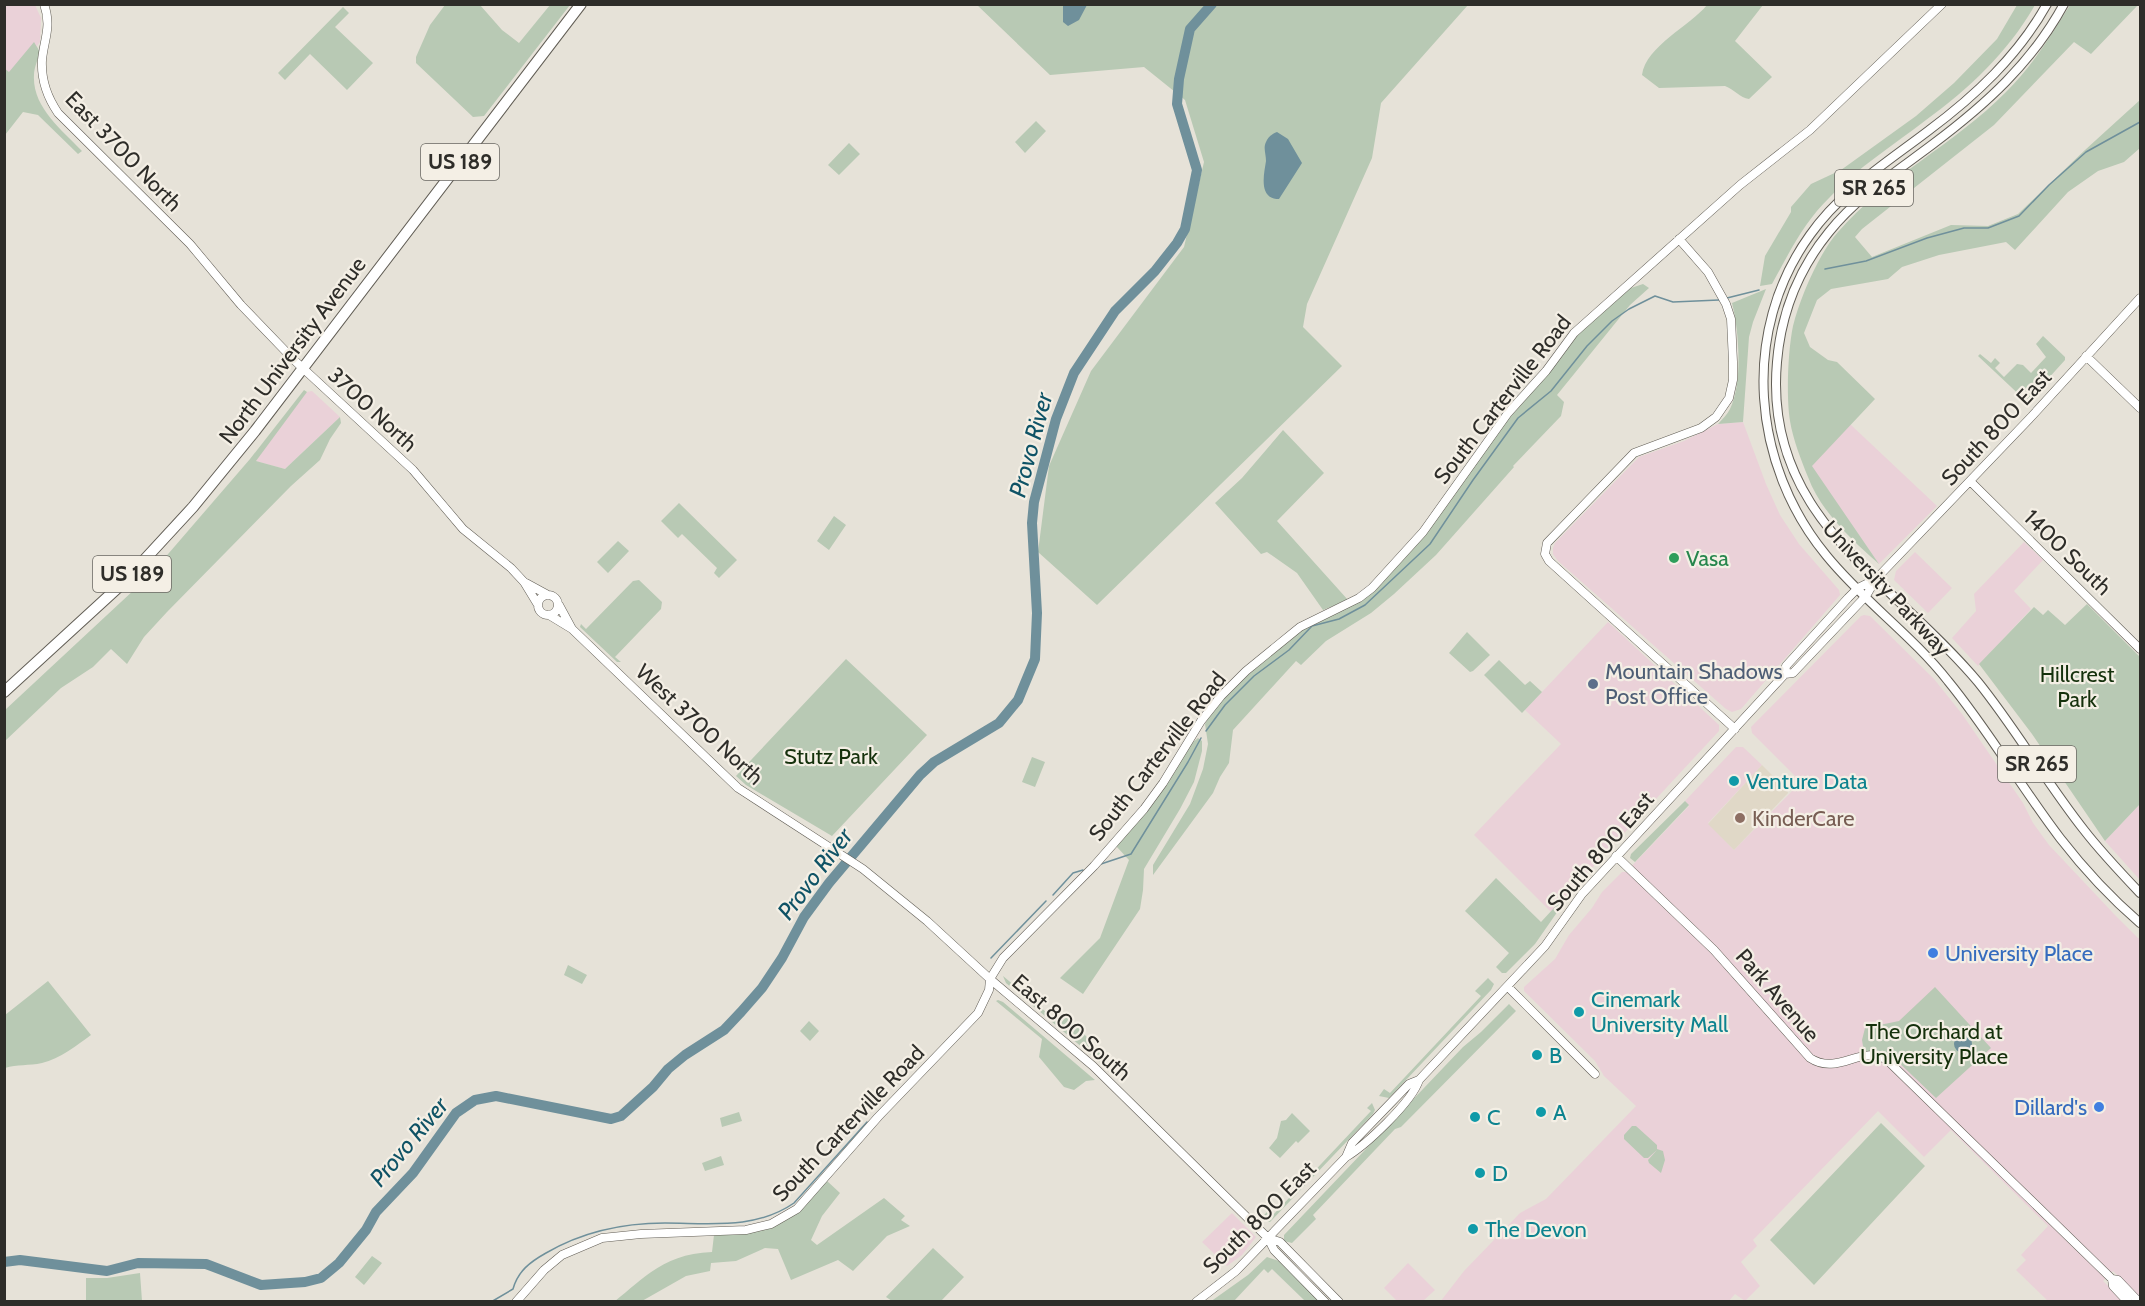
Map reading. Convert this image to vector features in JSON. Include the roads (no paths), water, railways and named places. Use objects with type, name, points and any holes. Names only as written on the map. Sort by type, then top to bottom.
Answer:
[{"type":"highway","name":"North University Avenue","points":[[4,692],[102,603],[174,530],[235,457],[581,4]]},
{"type":"main road","name":"University Parkway","points":[[2047,4],[2022,44],[1988,82],[1935,126],[1859,183],[1822,219],[1804,243],[1791,266],[1775,305],[1768,334],[1763,376],[1764,409],[1774,461],[1790,500],[1809,533],[1831,561],[1947,679],[1995,743],[2059,837],[2097,881],[2140,923]]},
{"type":"main road","name":"University Parkway","points":[[2064,4],[2029,57],[1998,91],[1955,127],[1869,192],[1838,221],[1820,243],[1805,268],[1790,302],[1780,342],[1776,383],[1780,423],[1787,453],[1802,488],[1821,520],[1849,554],[1949,649],[1976,680],[2008,721],[2082,828],[2140,893]]},
{"type":"street","name":"East 3700 North","points":[[44,4],[48,28],[42,70],[46,91],[52,105],[68,124],[190,244],[214,273]]},
{"type":"street","name":"South Carterville Road","points":[[516,1302],[562,1255],[602,1238],[641,1234],[746,1230],[771,1224],[797,1209],[878,1118],[978,1012],[989,990],[990,979],[1003,958],[1094,866],[1150,802],[1202,721],[1221,696],[1246,671],[1300,627],[1353,601],[1372,588],[1423,532],[1508,413],[1546,371],[1574,333],[1740,185],[1810,130],[1942,4]]},
{"type":"street","points":[[1679,239],[1708,272],[1720,291],[1731,319],[1733,362],[1731,389],[1725,406],[1716,417],[1701,428],[1634,453],[1547,543],[1545,554],[1549,561],[1735,729]]},
{"type":"street","name":"3700 North","points":[[214,273],[302,369],[413,470],[463,529],[511,568],[524,582]]},
{"type":"street","name":"South 800 East","points":[[1785,674],[1793,673],[1866,596],[1876,579],[2140,298]]},
{"type":"street","points":[[2086,356],[2140,408]]},
{"type":"street","name":"1400 South","points":[[1970,481],[2140,649]]},
{"type":"street","name":"South 800 East","points":[[1346,1157],[1352,1143],[1409,1084],[1419,1080],[1545,946],[1582,894],[1785,674],[1786,666],[1858,588],[1876,579]]},
{"type":"street","points":[[524,582],[555,598],[559,605],[556,612],[549,615],[541,613],[524,582]]},
{"type":"street","points":[[538,605],[541,598],[548,595]]},
{"type":"street","name":"West 3700 North","points":[[559,605],[572,629]]},
{"type":"street","name":"West 3700 North","points":[[549,615],[572,629],[738,788],[842,854]]},
{"type":"street","name":"East 800 South","points":[[842,854],[932,925],[990,979],[1093,1066],[1268,1238]]},
{"type":"street","name":"Park Avenue","points":[[1616,856],[1714,950],[1810,1058],[1818,1063],[1829,1065],[1869,1054],[1882,1056],[2112,1279],[2118,1280],[2139,1302]]},
{"type":"street","points":[[1508,987],[1595,1074]]},
{"type":"street","name":"South 800 East","points":[[1196,1302],[1236,1271],[1346,1157],[1360,1149],[1416,1091],[1419,1080]]},
{"type":"street","points":[[1360,1149],[1362,1139],[1384,1116],[1385,1109]]},
{"type":"street","points":[[1268,1238],[1274,1250],[1326,1302]]},
{"type":"street","points":[[1268,1238],[1280,1242],[1339,1302]]},
{"type":"street","name":"Park Avenue","points":[[2112,1279],[2113,1287],[2128,1302]]},
{"type":"water","points":[[1087,4],[1079,20],[1068,26],[1063,22],[1063,5]]},
{"type":"water","points":[[1277,132],[1288,139],[1302,163],[1279,199],[1268,195],[1264,185],[1265,144],[1269,137]]},
{"type":"water","points":[[1963,1035],[1969,1038],[1972,1044],[1969,1050],[1963,1053],[1957,1050],[1954,1044],[1957,1038]]},
{"type":"waterway","name":"Provo River","points":[[4,1262],[20,1260],[107,1271],[138,1263],[206,1264],[261,1285],[305,1282],[321,1278],[339,1263],[366,1230],[376,1212],[413,1173],[456,1113],[475,1100],[496,1096],[611,1119],[621,1116],[685,1055],[724,1030],[762,988],[782,958],[804,917],[829,883],[920,775],[934,762],[999,723],[1018,700],[1035,659],[1037,613],[1032,523],[1034,502],[1056,419],[1074,373],[1115,311],[1155,271],[1185,229],[1197,170],[1177,104],[1179,79],[1190,29],[1212,4]]},
{"type":"waterway","points":[[1825,269],[1866,261],[1927,238],[1964,228],[1988,228],[2019,216],[2086,152],[2140,122]]},
{"type":"waterway","points":[[1727,298],[1759,290]]},
{"type":"waterway","points":[[1206,731],[1225,705],[1254,676],[1289,650],[1312,626],[1339,619],[1365,605],[1430,544],[1518,418],[1551,391],[1587,346],[1612,321],[1629,309],[1655,296],[1673,302],[1719,300]]},
{"type":"waterway","points":[[1101,864],[1131,854],[1201,738]]},
{"type":"waterway","points":[[1053,895],[1073,873],[1083,870]]},
{"type":"waterway","points":[[991,958],[1046,901]]},
{"type":"waterway","points":[[491,1302],[513,1289],[521,1272],[535,1260],[588,1234],[649,1223],[731,1223],[764,1218],[779,1212],[794,1203],[867,1122]]},
{"type":"place","name":"Vasa","points":[[1674,558]]},
{"type":"place","name":"Mountain Shadows Post Office","points":[[1593,684]]},
{"type":"place","name":"Venture Data","points":[[1734,781]]},
{"type":"place","name":"KinderCare","points":[[1740,818]]},
{"type":"place","name":"University Place","points":[[1933,953]]},
{"type":"place","name":"Cinemark University Mall","points":[[1579,1012]]},
{"type":"place","name":"B","points":[[1537,1055]]},
{"type":"place","name":"Dillard's","points":[[2099,1107]]},
{"type":"place","name":"A","points":[[1541,1112]]},
{"type":"place","name":"C","points":[[1475,1117]]},
{"type":"place","name":"D","points":[[1480,1173]]},
{"type":"place","name":"The Devon","points":[[1473,1229]]},
{"type":"park label","name":"Hillcrest Park","points":[[2077,686]]},
{"type":"park label","name":"Stutz Park","points":[[831,756]]},
{"type":"park label","name":"The Orchard at University Place","points":[[1934,1044]]}]
